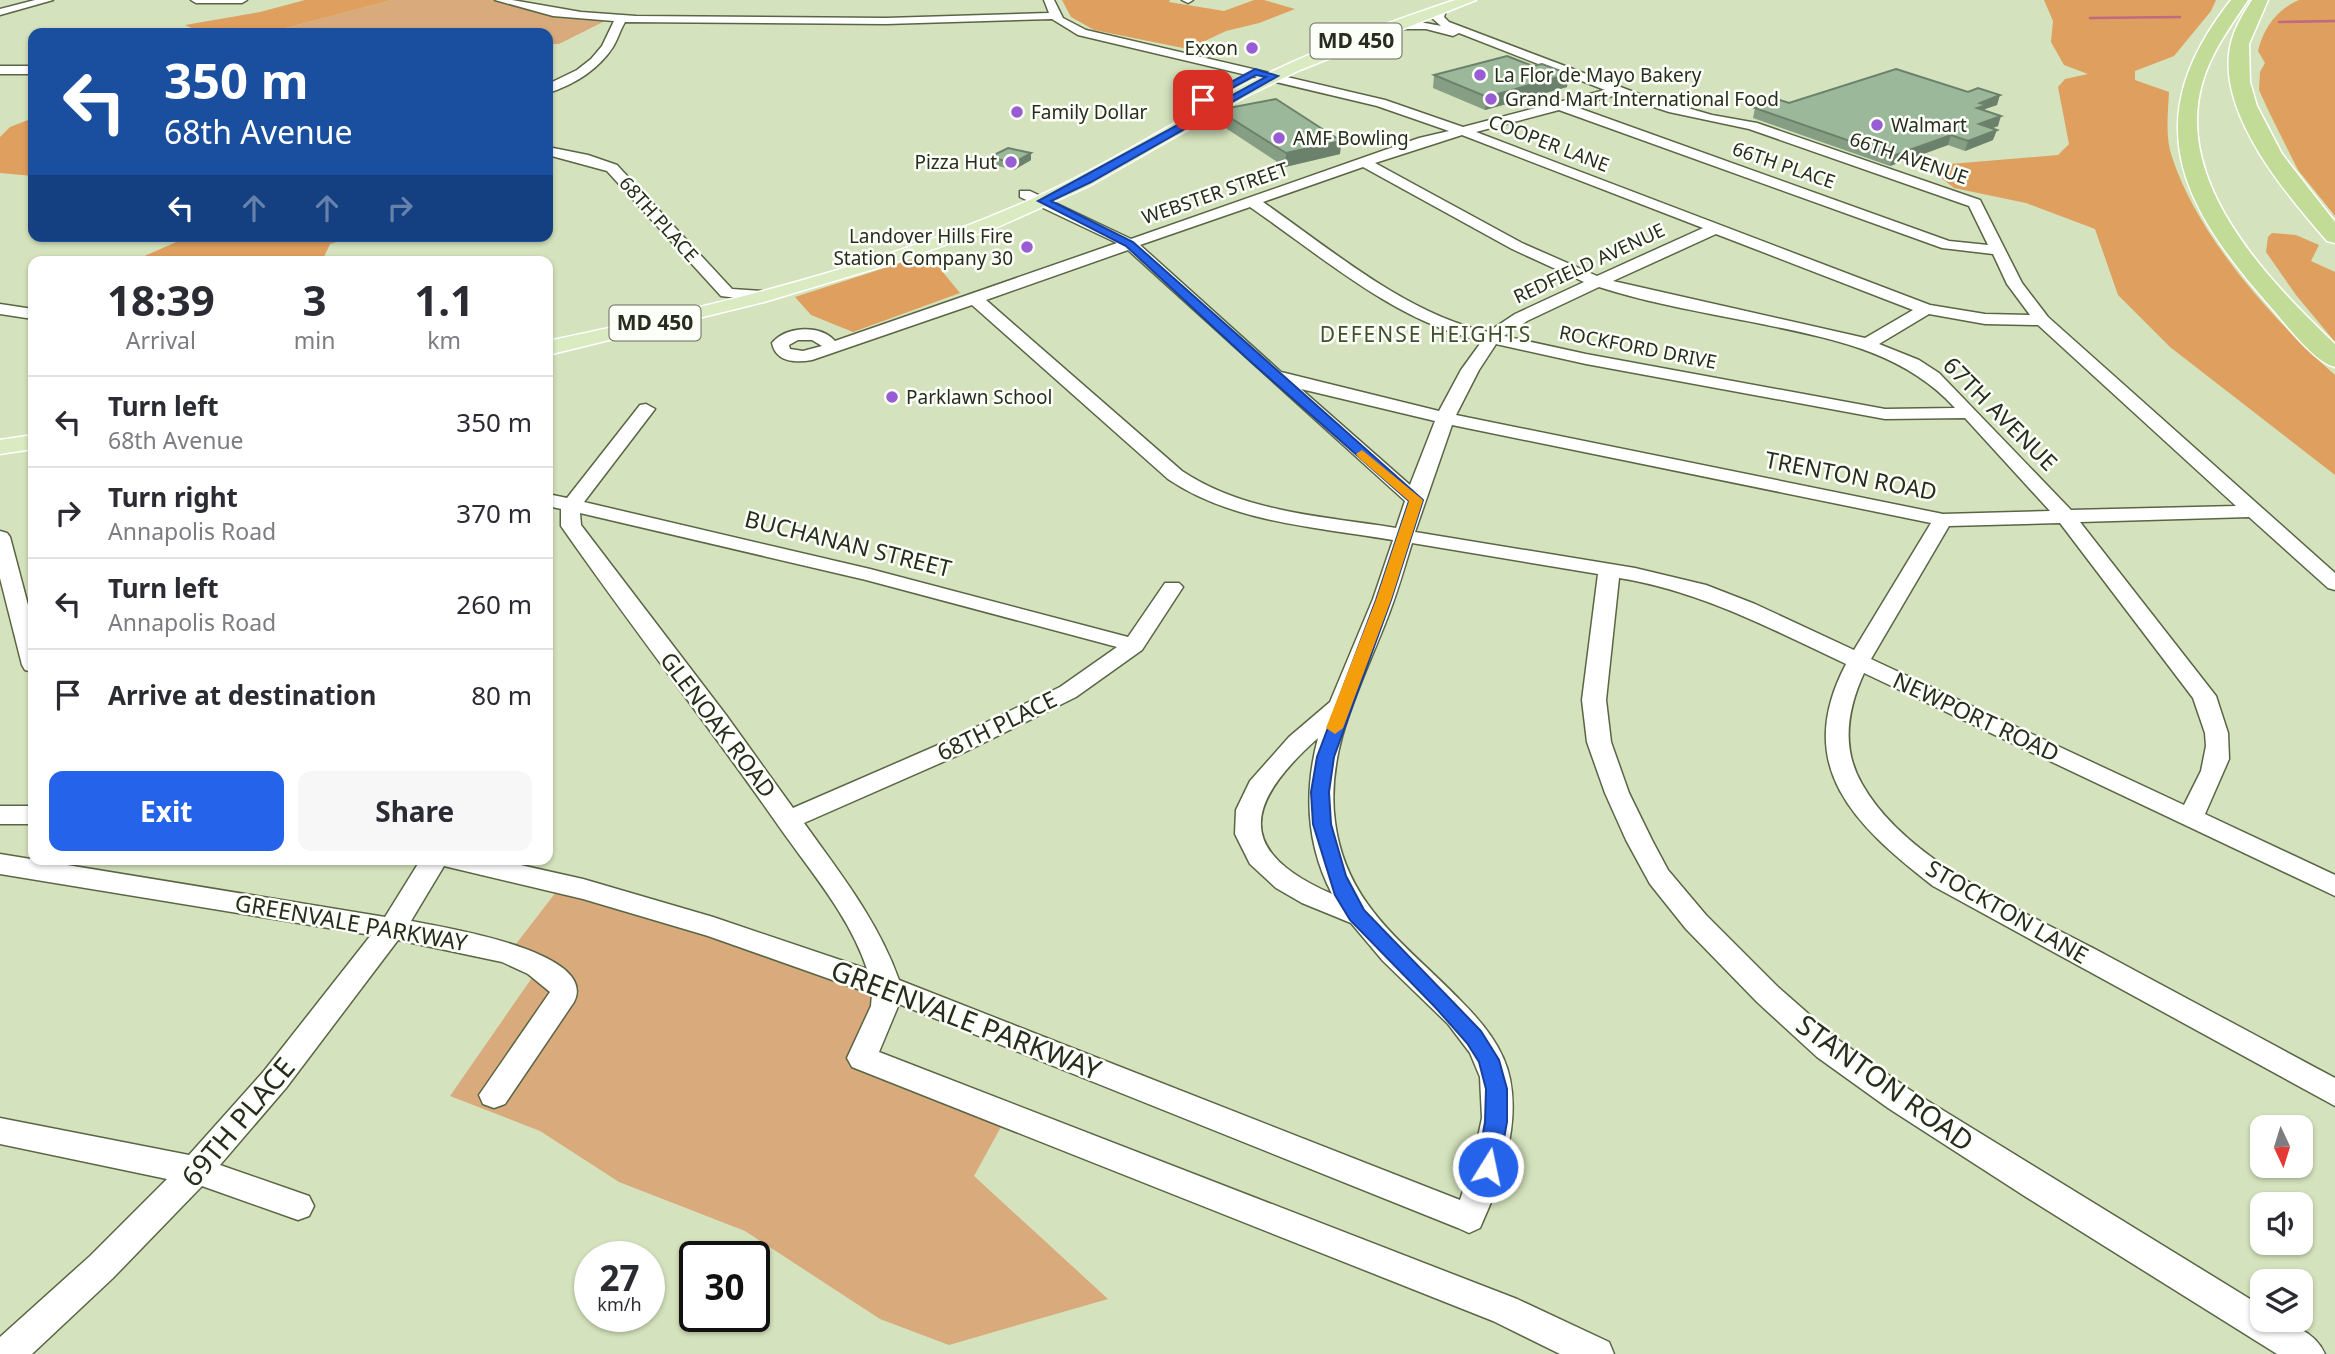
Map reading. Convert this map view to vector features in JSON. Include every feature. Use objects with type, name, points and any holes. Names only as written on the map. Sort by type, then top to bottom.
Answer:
[{"type":"highway","points":[[2227,0],[2221,23],[2198,68],[2190,98],[2187,141],[2193,166],[2217,217],[2236,246],[2287,310],[2335,359]]},
{"type":"highway","points":[[2221,23],[2240,0]]},
{"type":"highway","points":[[2260,0],[2243,33],[2238,72],[2256,124],[2286,177],[2335,236]]},
{"type":"highway","points":[[2243,33],[2278,2]]},
{"type":"main road","name":"MD 450","points":[[553,333],[727,293],[1088,180],[1274,76],[1469,0]]},
{"type":"main road","name":"MD 450","points":[[553,347],[762,296],[911,251],[1034,197],[1093,161],[1308,43]]},
{"type":"main road","points":[[0,432],[28,428]]},
{"type":"main road","points":[[0,447],[28,443]]},
{"type":"street","points":[[0,12],[48,0]]},
{"type":"street","points":[[196,0],[242,0]]},
{"type":"street","points":[[500,0],[542,10],[622,18],[913,22],[1055,16],[1049,0]]},
{"type":"street","name":"66TH AVENUE","points":[[1440,11],[1438,18],[1445,24],[1617,91],[1727,122],[1752,126],[1975,203],[2015,284],[2042,320],[2335,584]]},
{"type":"street","name":"COOPER LANE","points":[[1055,16],[1064,24],[1096,37],[1274,76],[1381,103],[1460,130],[1926,309],[1985,319],[2042,320]]},
{"type":"street","points":[[553,86],[593,65],[608,46],[612,29],[622,18]]},
{"type":"street","name":"66TH AVENUE","points":[[1398,26],[1438,28],[1548,70],[1564,71]]},
{"type":"street","points":[[0,70],[28,70]]},
{"type":"street","name":"WEBSTER STREET","points":[[831,348],[1460,130],[1617,91]]},
{"type":"street","name":"66TH PLACE","points":[[1560,106],[1947,245],[1997,250]]},
{"type":"street","name":"68TH PLACE","points":[[553,152],[612,168],[727,293]]},
{"type":"street","name":"67TH AVENUE","points":[[1364,162],[1539,257],[1595,281],[1690,306],[1820,330],[1868,343],[1933,377],[2067,518],[2204,696],[2221,746],[2215,771],[2190,818]]},
{"type":"street","points":[[1034,197],[1130,244],[1416,500]]},
{"type":"street","name":"ROCKFORD DRIVE","points":[[1251,201],[1417,314],[1451,328],[1491,339],[1885,414],[1970,413]]},
{"type":"street","name":"REDFIELD AVENUE","points":[[1357,915],[1344,895],[1330,858],[1322,824],[1320,792],[1325,757],[1383,600],[1444,418],[1491,339],[1515,321],[1595,281],[1716,228]]},
{"type":"street","points":[[727,293],[762,296]]},
{"type":"street","points":[[974,298],[1175,475],[1202,492]]},
{"type":"street","points":[[0,309],[28,313]]},
{"type":"street","points":[[1868,343],[1926,309]]},
{"type":"street","name":"TRENTON ROAD","points":[[1275,376],[1444,418],[1943,520],[2254,510]]},
{"type":"street","points":[[572,505],[646,409]]},
{"type":"street","name":"NEWPORT ROAD","points":[[1202,492],[1244,508],[1609,570],[1717,596],[2335,886]]},
{"type":"street","name":"BUCHANAN STREET","points":[[553,501],[870,575],[1134,645]]},
{"type":"street","name":"GLENOAK ROAD","points":[[572,505],[569,516],[577,537],[718,721],[846,903],[874,949],[887,988]]},
{"type":"street","name":"STOCKTON LANE","points":[[1943,520],[1847,686],[1838,712],[1835,733],[1841,761],[1858,799],[1910,855],[1942,879],[2335,1093]]},
{"type":"street","points":[[0,537],[28,646]]},
{"type":"street","name":"STANTON ROAD","points":[[1609,570],[1594,700],[1599,742],[1617,793],[1639,840],[1660,877],[1696,922],[1767,994],[1827,1048],[1889,1092],[2308,1354]]},
{"type":"street","name":"68TH PLACE","points":[[788,820],[1020,717],[1105,668],[1134,645],[1172,587]]},
{"type":"street","points":[[1344,703],[1302,741],[1263,783],[1250,801],[1245,825],[1247,840],[1255,853],[1284,881],[1357,915]]},
{"type":"street","points":[[0,815],[28,815]]},
{"type":"street","name":"GREENVALE PARKWAY","points":[[0,864],[391,928],[509,953],[538,966],[563,986],[564,994],[494,1095]]},
{"type":"street","name":"69TH PLACE","points":[[6,1354],[111,1260],[198,1171],[272,1085],[391,928],[432,865]]},
{"type":"street","name":"GREENVALE PARKWAY","points":[[479,865],[564,883],[696,922],[887,988],[1469,1218],[1488,1167],[1496,1122],[1496,1089],[1489,1060],[1474,1037],[1357,915]]},
{"type":"street","points":[[887,988],[886,1006],[862,1058],[1505,1310],[1597,1354]]},
{"type":"street","points":[[0,1131],[198,1171],[298,1206]]},
{"type":"shaded area","points":[[305,0],[392,0],[286,28],[192,28],[185,25],[260,12]]},
{"type":"shaded area","points":[[392,0],[501,0],[613,17],[559,44],[553,44],[553,28],[286,28]]},
{"type":"shaded area","points":[[1062,0],[1170,0],[1169,2],[1224,11],[1254,0],[1264,0],[1295,9],[1259,23],[1226,31],[1188,49],[1094,30],[1071,17]]},
{"type":"shaded area","points":[[2044,0],[2216,0],[2211,11],[2174,56],[2135,71],[2135,80],[2169,92],[2168,133],[2172,157],[2184,187],[2219,247],[2263,303],[2335,375],[2335,475],[2170,347],[2118,295],[2095,229],[2026,203],[1954,188],[1940,177],[1950,164],[2058,155],[2069,144],[2058,87],[2065,79],[2088,74],[2064,65],[2051,42],[2053,21]]},
{"type":"shaded area","points":[[2299,0],[2335,0],[2335,216],[2298,170],[2259,90],[2260,72],[2265,63],[2258,51],[2263,35],[2278,14]]},
{"type":"shaded area","points":[[28,120],[28,176],[0,173],[0,137],[10,127]]},
{"type":"shaded area","points":[[2272,233],[2296,235],[2319,245],[2311,261],[2335,272],[2335,342],[2296,295],[2266,252],[2268,237]]},
{"type":"shaded area","points":[[176,242],[337,242],[330,244],[324,256],[144,256]]},
{"type":"shaded area","points":[[928,254],[960,293],[853,332],[811,315],[795,297]]},
{"type":"shaded area","points":[[563,883],[887,988],[862,1058],[1008,1114],[974,1176],[1108,1299],[949,1345],[880,1319],[770,1247],[770,1241],[760,1241],[745,1231],[619,1182],[540,1131],[450,1096],[536,972],[509,953]]},
{"type":"building","points":[[1507,56],[1533,66],[1542,64],[1569,74],[1487,97],[1434,75]]},
{"type":"building","name":"Walmart","points":[[1896,69],[1968,92],[1978,88],[2000,95],[1980,103],[1987,105],[1977,108],[2001,116],[1979,124],[1997,130],[1968,141],[1951,135],[1893,156],[1755,108],[1780,100],[1789,103]]},
{"type":"building","points":[[1276,99],[1341,141],[1286,153],[1218,110]]},
{"type":"building","points":[[1008,148],[1031,153],[1013,163],[990,157]]},
{"type":"waterway","points":[[2090,18],[2180,17]]},
{"type":"waterway","points":[[2279,22],[2335,21]]},
{"type":"slow traffic","points":[[1335,728],[1383,600],[1416,500],[1362,454]]},
{"type":"place","name":"Exxon","points":[[1252,48]]},
{"type":"place","name":"La Flor de Mayo Bakery","points":[[1480,75]]},
{"type":"place","name":"Grand Mart International Food","points":[[1491,99]]},
{"type":"place","name":"Family Dollar","points":[[1017,112]]},
{"type":"place","name":"Walmart","points":[[1877,125]]},
{"type":"place","name":"AMF Bowling","points":[[1279,138]]},
{"type":"place","name":"Pizza Hut","points":[[1011,162]]},
{"type":"place","name":"Landover Hills Fire Station Company 30","points":[[1027,247]]},
{"type":"place","name":"Parklawn School","points":[[892,397]]},
{"type":"district","name":"DEFENSE HEIGHTS","points":[[1426,335]]},
{"type":"route","points":[[1203,100],[1255,72],[1274,76],[1088,180],[1043,201],[1130,244],[1254,358],[1416,500],[1383,600],[1325,757],[1320,792],[1322,824],[1330,858],[1344,895],[1357,915],[1474,1037],[1489,1060],[1496,1089],[1496,1122],[1488,1167]]}]
